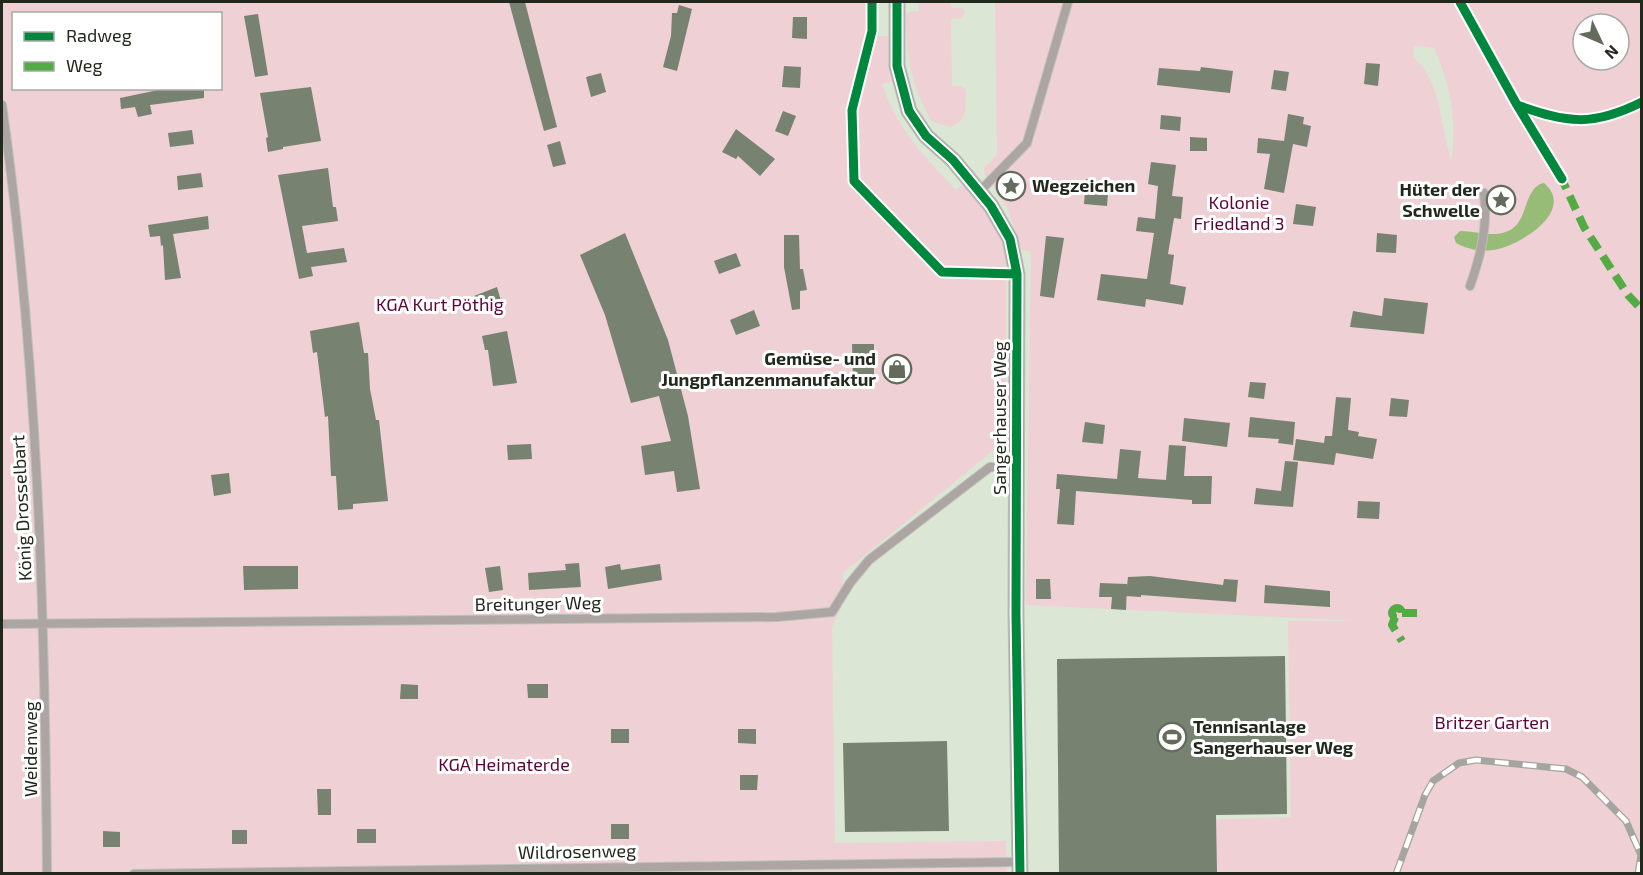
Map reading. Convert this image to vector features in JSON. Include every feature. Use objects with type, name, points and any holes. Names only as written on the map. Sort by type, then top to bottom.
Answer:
[{"type":"street","name":"Sangerhauser Weg","points":[[897,2],[897,66],[909,111],[926,136],[953,160],[980,191],[1010,239],[1017,274],[1017,751],[1020,868]]},
{"type":"lane","points":[[980,191],[1027,143],[1068,2]]},
{"type":"lane","name":"König Drosselbart","points":[[2,105],[26,321],[44,624]]},
{"type":"lane","points":[[1470,286],[1481,256],[1485,228],[1484,193]]},
{"type":"lane","name":"Breitunger Weg","points":[[2,624],[777,617],[832,612],[850,583],[869,560],[990,467],[1017,467]]},
{"type":"lane","name":"Weidenweg","points":[[44,624],[47,873]]},
{"type":"lane","name":"Wildrosenweg","points":[[134,873],[1020,868]]},
{"type":"green space","name":"KGA Kurt Pöthig","points":[[2,2],[875,2],[876,36],[888,36],[894,81],[882,84],[888,101],[913,142],[956,190],[966,182],[974,189],[1003,240],[1006,255],[1006,440],[843,573],[842,605],[832,627],[835,843],[1006,841],[1007,873],[2,874]]},
{"type":"green space","points":[[919,2],[951,2],[951,7],[962,8],[965,12],[962,18],[951,19],[952,86],[961,86],[966,90],[965,113],[960,122],[950,127],[932,121],[919,96],[912,71],[906,16],[909,12],[919,11]]},
{"type":"green space","points":[[995,2],[1641,2],[1641,873],[1181,873],[1180,821],[1291,817],[1288,621],[1358,621],[1026,605],[1031,251],[1022,250],[1008,209],[985,175],[984,168],[997,155]],"holes":[[[1414,46],[1434,48],[1449,90],[1453,117],[1452,161],[1435,92],[1423,67],[1413,57]]]},
{"type":"shaded area","points":[[1544,183],[1552,194],[1553,205],[1549,216],[1529,235],[1493,250],[1483,251],[1456,243],[1454,237],[1460,231],[1496,234],[1515,227],[1520,221],[1532,191]]},
{"type":"building","points":[[509,2],[525,2],[557,127],[544,131]]},
{"type":"building","points":[[679,5],[692,9],[677,71],[663,67],[671,36],[672,13],[677,13]]},
{"type":"building","points":[[258,14],[268,75],[255,77],[244,16]]},
{"type":"building","points":[[793,17],[807,17],[807,39],[792,38]]},
{"type":"building","points":[[1366,63],[1380,64],[1378,86],[1364,84]]},
{"type":"building","points":[[784,66],[801,67],[800,88],[782,87]]},
{"type":"building","points":[[1201,67],[1233,71],[1230,93],[1157,85],[1159,68],[1200,71]]},
{"type":"building","points":[[1274,70],[1289,72],[1286,91],[1271,89]]},
{"type":"building","points":[[601,73],[606,92],[591,97],[586,77]]},
{"type":"building","points":[[311,87],[321,141],[283,147],[283,149],[268,152],[266,138],[268,137],[260,93]]},
{"type":"building","points":[[158,90],[204,90],[204,98],[150,105],[152,114],[138,117],[135,107],[121,109],[120,98]]},
{"type":"building","points":[[783,111],[796,116],[788,136],[775,131]]},
{"type":"building","points":[[1288,114],[1304,117],[1303,124],[1311,126],[1307,147],[1293,144],[1284,193],[1264,189],[1270,154],[1257,153],[1258,138],[1284,141]]},
{"type":"building","points":[[1161,115],[1181,117],[1180,131],[1160,129]]},
{"type":"building","points":[[736,129],[775,159],[760,176],[738,156],[736,159],[722,152]]},
{"type":"building","points":[[192,130],[194,144],[170,147],[168,133]]},
{"type":"building","points":[[1190,137],[1207,138],[1207,151],[1190,151]]},
{"type":"building","points":[[560,141],[566,164],[553,167],[547,145]]},
{"type":"building","points":[[1151,162],[1176,165],[1172,196],[1183,197],[1181,219],[1174,218],[1168,254],[1174,255],[1170,284],[1186,287],[1183,305],[1146,299],[1145,307],[1097,300],[1101,274],[1147,279],[1154,233],[1136,231],[1138,217],[1155,219],[1158,186],[1148,184]]},
{"type":"building","points":[[328,168],[333,207],[336,207],[338,221],[302,226],[307,253],[344,248],[347,262],[311,267],[313,276],[299,279],[278,175]]},
{"type":"building","points":[[201,173],[203,187],[178,190],[177,176]]},
{"type":"building","points":[[1086,179],[1109,181],[1107,206],[1084,204]]},
{"type":"building","points":[[1296,204],[1316,207],[1313,226],[1293,224]]},
{"type":"building","points":[[208,216],[209,229],[173,234],[181,278],[165,280],[163,245],[161,246],[160,236],[150,237],[148,225]]},
{"type":"building","points":[[625,233],[668,340],[688,416],[700,489],[677,492],[674,471],[645,475],[641,446],[671,441],[659,396],[631,403],[605,315],[580,255]]},
{"type":"building","points":[[1377,233],[1397,235],[1396,253],[1376,252]]},
{"type":"building","points":[[784,235],[799,235],[800,269],[803,269],[807,290],[800,291],[800,309],[792,310],[784,267]]},
{"type":"building","points":[[1046,236],[1064,238],[1054,298],[1040,296]]},
{"type":"building","points":[[736,253],[741,266],[719,274],[714,261]]},
{"type":"building","points":[[497,287],[501,301],[479,309],[474,296]]},
{"type":"building","points":[[1384,298],[1428,303],[1424,334],[1350,327],[1353,311],[1382,316]]},
{"type":"building","points":[[754,310],[760,326],[736,335],[730,320]]},
{"type":"building","points":[[359,322],[364,353],[368,353],[370,389],[376,420],[379,420],[388,501],[353,504],[353,509],[338,510],[336,476],[331,476],[328,416],[325,417],[317,352],[313,353],[310,331]]},
{"type":"building","points":[[507,331],[517,383],[493,386],[488,350],[485,350],[482,336]]},
{"type":"building","points":[[852,344],[874,344],[874,377],[853,377]]},
{"type":"building","points":[[1250,382],[1266,383],[1264,399],[1248,397]]},
{"type":"building","points":[[1336,397],[1351,398],[1348,430],[1359,432],[1358,436],[1377,439],[1373,459],[1336,453],[1334,465],[1293,460],[1296,439],[1324,443],[1325,436],[1332,436]]},
{"type":"building","points":[[1391,398],[1409,400],[1407,417],[1389,416]]},
{"type":"building","points":[[1250,417],[1295,422],[1293,445],[1278,443],[1279,439],[1248,437]]},
{"type":"building","points":[[1184,418],[1230,423],[1227,447],[1182,441]]},
{"type":"building","points":[[1085,422],[1105,425],[1103,444],[1082,442]]},
{"type":"building","points":[[531,444],[532,459],[508,460],[507,445]]},
{"type":"building","points":[[1169,445],[1186,446],[1184,476],[1212,476],[1211,504],[1192,504],[1192,500],[1076,491],[1074,525],[1057,524],[1060,489],[1056,489],[1057,474],[1117,479],[1120,449],[1141,451],[1138,478],[1166,480]]},
{"type":"building","points":[[1285,461],[1298,462],[1293,507],[1254,504],[1256,488],[1281,491]]},
{"type":"building","points":[[229,473],[231,493],[214,496],[211,475]]},
{"type":"building","points":[[1358,501],[1380,502],[1379,519],[1357,518]]},
{"type":"building","points":[[579,563],[581,587],[529,590],[528,573],[566,570],[565,564]]},
{"type":"building","points":[[620,564],[621,570],[660,564],[662,580],[608,589],[605,567]]},
{"type":"building","points":[[243,566],[298,566],[298,589],[244,590]]},
{"type":"building","points":[[500,566],[503,590],[489,592],[485,568]]},
{"type":"building","points":[[1150,576],[1223,585],[1224,579],[1238,580],[1236,602],[1141,595],[1141,597],[1126,596],[1128,577]]},
{"type":"building","points":[[1036,579],[1050,579],[1051,599],[1036,599]]},
{"type":"building","points":[[1100,583],[1127,584],[1126,610],[1111,609],[1112,597],[1099,597]]},
{"type":"building","points":[[1265,585],[1330,591],[1330,607],[1264,603]]},
{"type":"building","name":"Tennisanlage Sangerhauser Weg","points":[[1285,656],[1287,814],[1216,815],[1217,873],[1059,873],[1057,659]]},
{"type":"building","points":[[401,684],[418,685],[418,699],[400,699]]},
{"type":"building","points":[[527,684],[548,684],[548,698],[528,698]]},
{"type":"building","points":[[611,729],[629,729],[629,743],[611,743]]},
{"type":"building","points":[[738,729],[756,729],[756,744],[738,743]]},
{"type":"building","points":[[947,741],[949,831],[845,832],[843,743]]},
{"type":"building","points":[[740,775],[758,775],[757,790],[740,790]]},
{"type":"building","points":[[317,789],[331,789],[331,815],[318,815]]},
{"type":"building","points":[[611,824],[629,824],[629,839],[611,839]]},
{"type":"building","points":[[357,829],[376,829],[376,843],[357,843]]},
{"type":"building","points":[[232,830],[247,830],[247,844],[232,844]]},
{"type":"building","points":[[103,831],[120,832],[120,847],[103,847]]},
{"type":"railway","points":[[1396,874],[1425,795],[1433,781],[1459,763],[1476,760],[1566,769],[1582,777],[1626,821],[1641,855],[1638,874]]},
{"type":"marked path","points":[[1560,175],[1584,227],[1628,295],[1642,310]]},
{"type":"marked path","points":[[1397,608],[1402,613],[1397,618],[1392,613],[1397,608]]},
{"type":"marked path","points":[[1402,613],[1422,613]]},
{"type":"marked path","points":[[1395,617],[1392,625],[1402,641]]},
{"type":"cycle path","points":[[872,2],[872,31],[852,110],[854,181],[942,272],[1017,274]]},
{"type":"cycle path","points":[[897,2],[897,66],[909,111],[926,136],[953,160],[991,206],[1010,239],[1017,274],[1016,614],[1020,874]]},
{"type":"cycle path","points":[[1460,2],[1517,105],[1562,179]]},
{"type":"cycle path","points":[[1517,105],[1551,116],[1580,120],[1609,116],[1642,102]]},
{"type":"place","name":"Wegzeichen","points":[[1011,186]]},
{"type":"place","name":"Hüter der Schwelle","points":[[1501,200]]},
{"type":"place","name":"Gemüse- und Jungpflanzenmanufaktur","points":[[897,369]]},
{"type":"place","name":"Tennisanlage Sangerhauser Weg","points":[[1172,737]]},
{"type":"park label","name":"Kolonie Friedland 3","points":[[1239,213]]},
{"type":"park label","name":"Britzer Garten","points":[[1492,723]]},
{"type":"park label","name":"KGA Heimaterde","points":[[504,765]]}]
